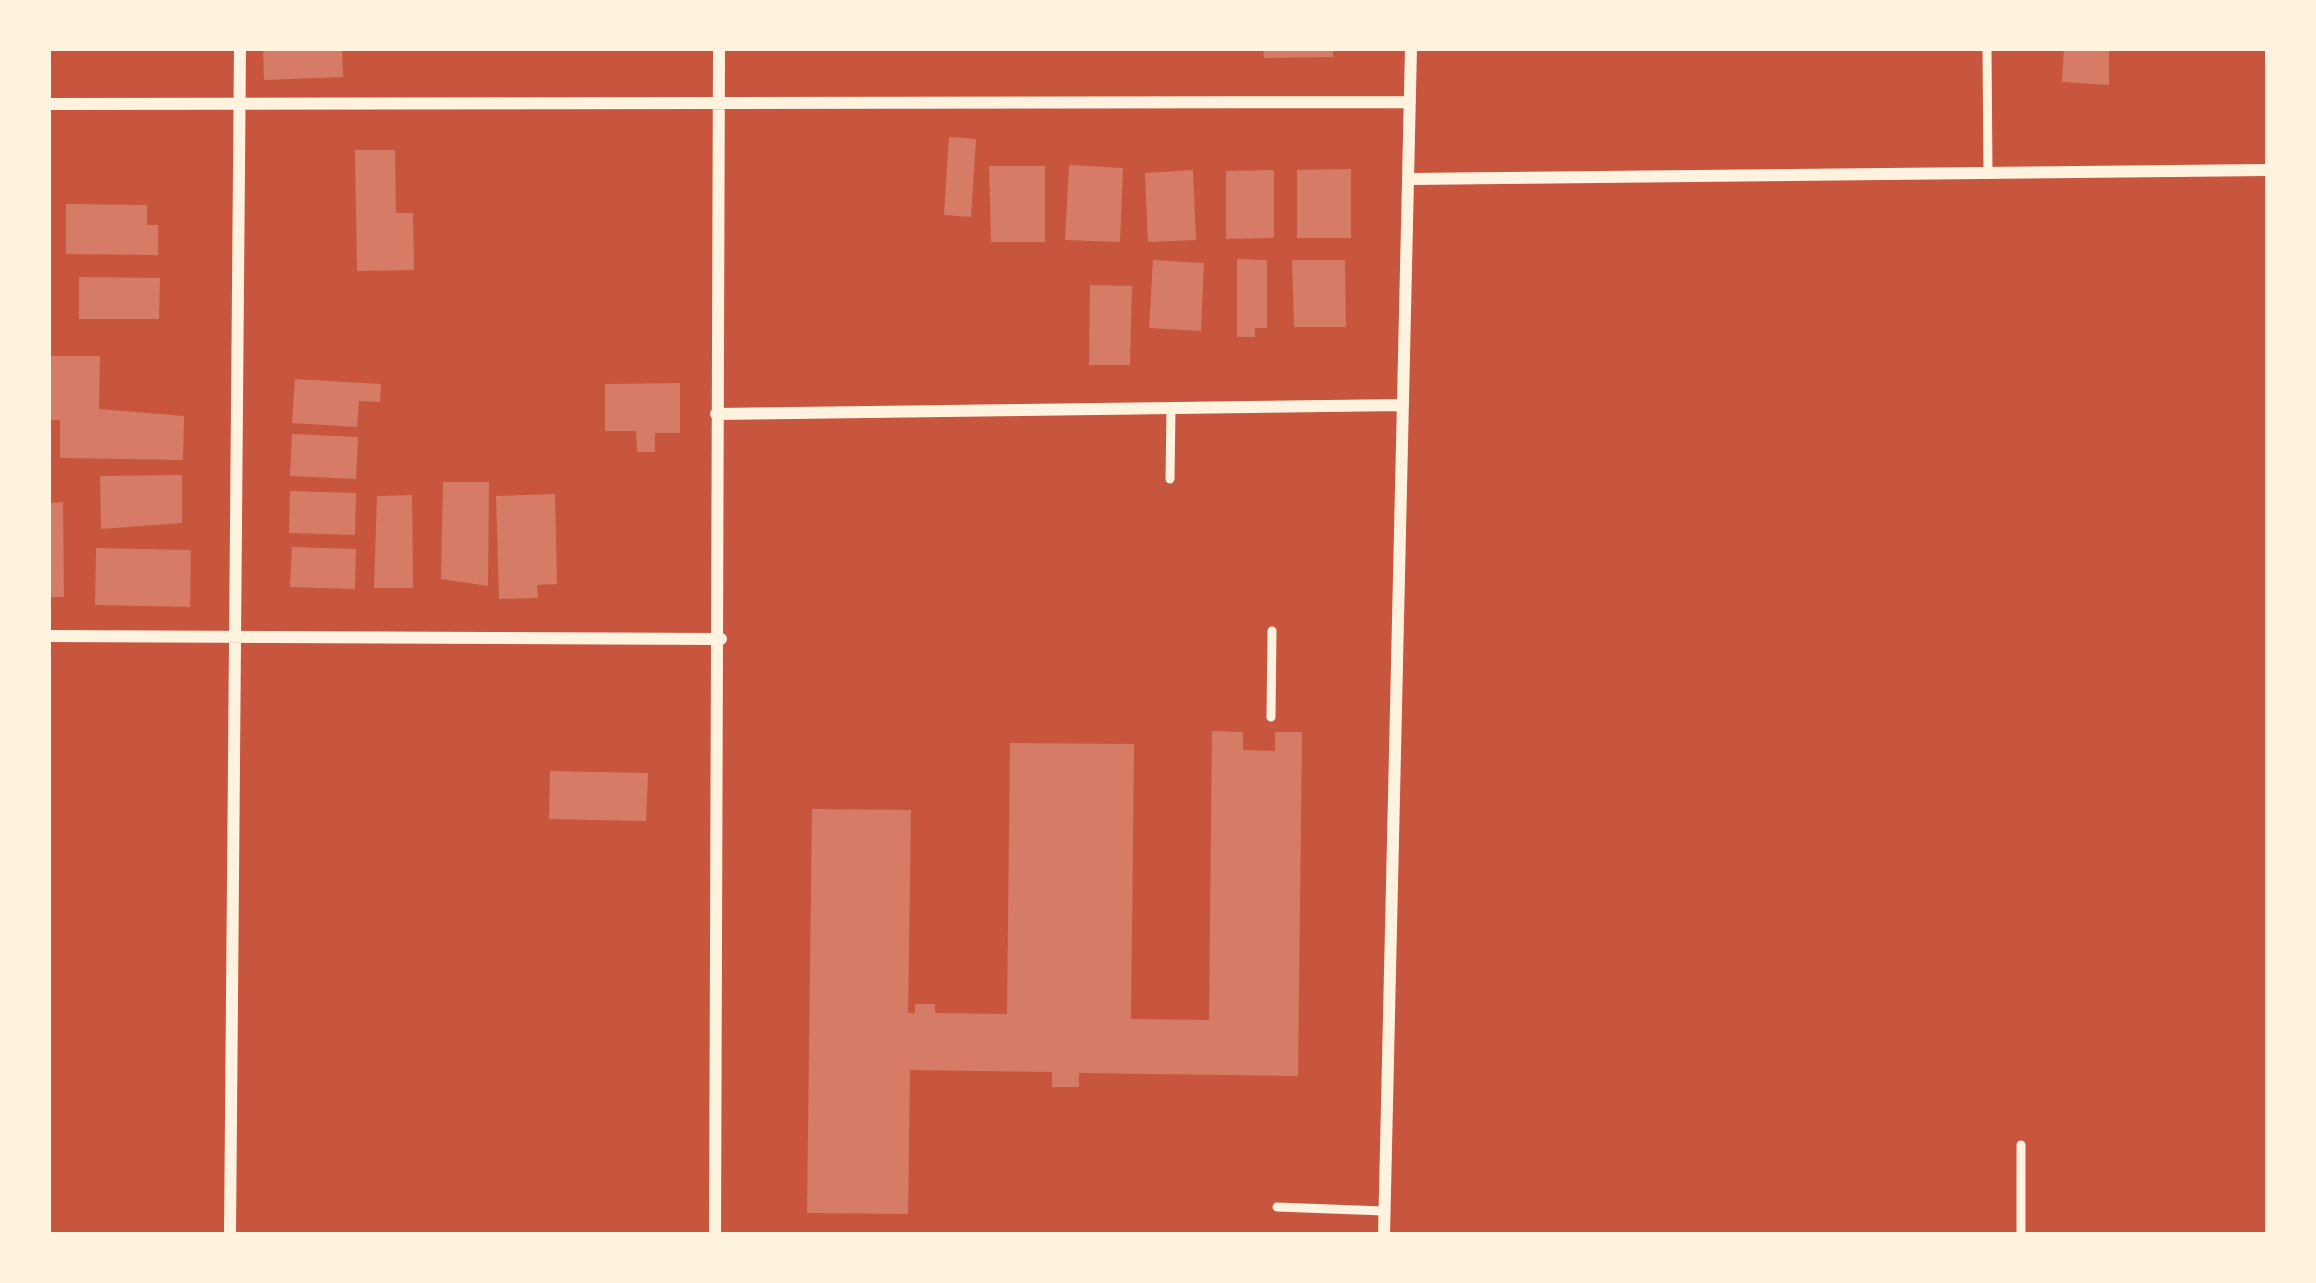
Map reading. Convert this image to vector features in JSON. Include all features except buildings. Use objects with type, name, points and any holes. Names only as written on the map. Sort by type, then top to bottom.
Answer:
[{"type":"street","points":[[230,1235],[240,48]]},
{"type":"street","points":[[715,1235],[721,639],[716,414],[719,48]]},
{"type":"street","points":[[1384,1235],[1411,48]]},
{"type":"street","points":[[48,104],[1410,103]]},
{"type":"street","points":[[1408,178],[2268,170]]},
{"type":"street","points":[[716,414],[1403,405]]},
{"type":"street","points":[[48,636],[721,639]]},
{"type":"lane","points":[[1988,48],[1988,172]]},
{"type":"lane","points":[[1170,479],[1171,408]]},
{"type":"lane","points":[[1271,717],[1272,631]]},
{"type":"lane","points":[[2021,1145],[2021,1235]]},
{"type":"lane","points":[[1277,1207],[1384,1211]]}]
